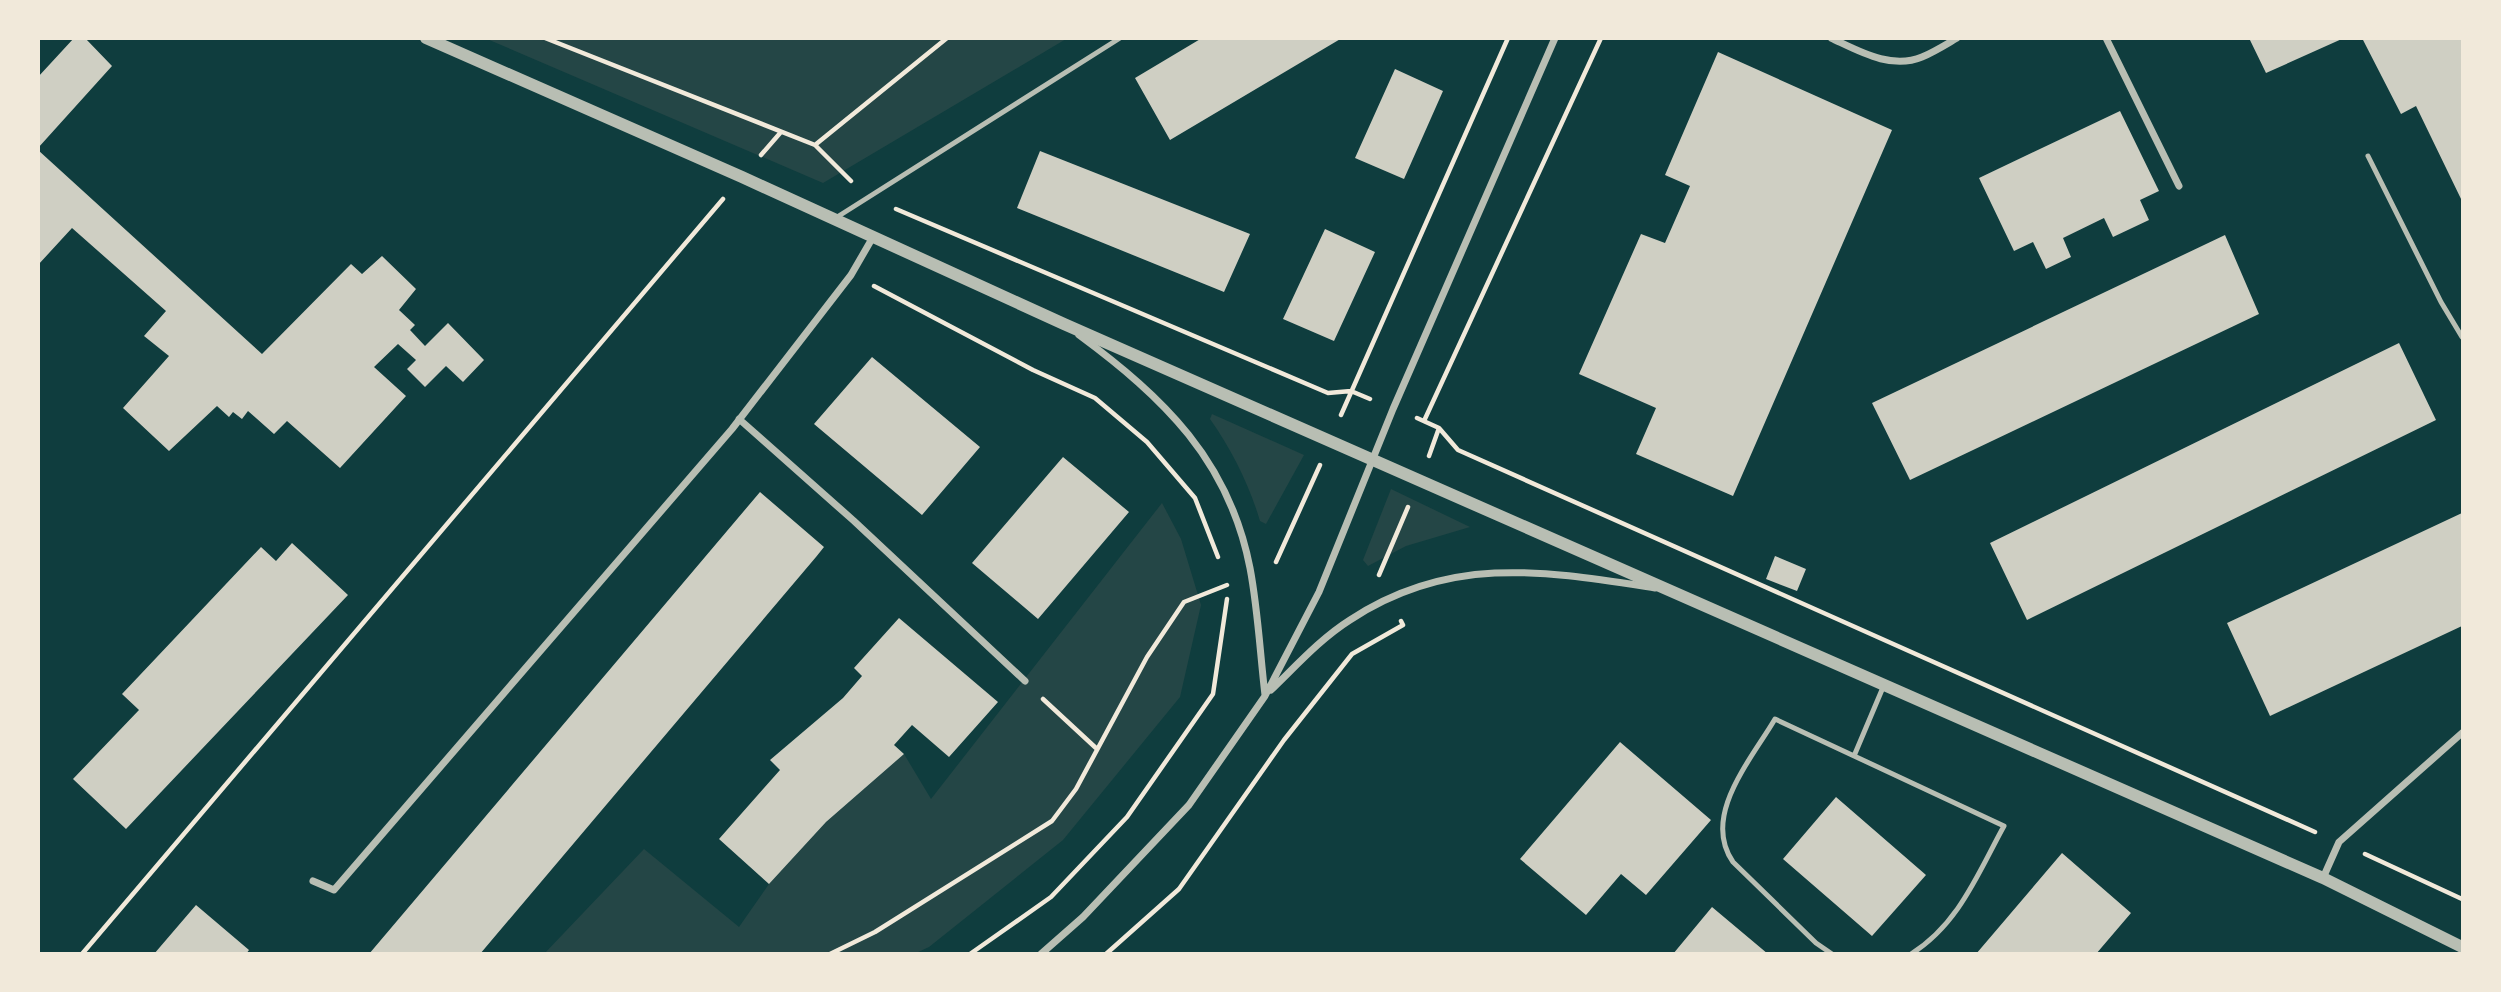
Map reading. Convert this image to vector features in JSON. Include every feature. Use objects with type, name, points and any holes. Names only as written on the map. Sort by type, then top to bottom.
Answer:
[{"type":"street","points":[[426,38],[1330,442],[2323,878],[2462,947]]},
{"type":"street","points":[[1041,954],[1083,917],[1189,805],[1265,696],[1319,592],[1393,409],[1555,38]]},
{"type":"street","points":[[1831,38],[1869,55],[1896,62],[1922,57],[1957,38]]},
{"type":"street","points":[[2106,38],[2179,186]]},
{"type":"street","points":[[313,881],[334,890],[739,419],[851,275],[873,237]]},
{"type":"street","points":[[1064,324],[1136,381],[1187,431],[1212,465],[1230,502],[1243,540],[1251,575],[1265,696]]},
{"type":"street","points":[[739,419],[1025,681]]},
{"type":"street","points":[[1265,696],[1321,641],[1350,620],[1381,602],[1420,587],[1474,573],[1520,571],[1571,575],[1670,591]]},
{"type":"street","points":[[2323,878],[2339,842],[2462,733]]},
{"type":"lane","points":[[834,219],[1121,38]]},
{"type":"lane","points":[[2368,156],[2441,302],[2462,337]]},
{"type":"lane","points":[[1854,756],[1884,685]]},
{"type":"lane","points":[[1832,954],[1816,943],[1733,862],[1722,839],[1722,817],[1734,787],[1775,719],[2004,826],[1955,914],[1927,943],[1911,954]]},
{"type":"path","points":[[545,38],[815,145],[868,198],[1328,393],[1351,391],[1424,421],[1439,428],[1458,450],[2462,899]]},
{"type":"path","points":[[815,145],[947,38]]},
{"type":"path","points":[[1251,575],[1275,566],[1508,38]]},
{"type":"path","points":[[1424,421],[1601,38]]},
{"type":"path","points":[[82,954],[781,132]]},
{"type":"path","points":[[851,275],[1033,370],[1095,398],[1147,442],[1195,498],[1220,561]]},
{"type":"path","points":[[1106,954],[1179,889],[1284,740],[1352,654],[1403,625],[1378,575],[1420,481],[1439,428]]},
{"type":"path","points":[[970,954],[1051,897],[1127,817],[1213,694],[1228,584],[1224,573]]},
{"type":"path","points":[[830,954],[875,932],[1052,821],[1076,789],[1147,657],[1184,602],[1228,584]]},
{"type":"path","points":[[1025,681],[1097,749]]},
{"type":"shaded area","points":[[487,39],[1066,39],[823,183]]},
{"type":"shaded area","points":[[1212,414],[1304,455],[1266,524],[1260,521],[1239,468],[1210,419]]},
{"type":"shaded area","points":[[1391,489],[1470,527],[1406,546],[1368,566],[1363,560]]},
{"type":"shaded area","points":[[1162,503],[1181,539],[1201,605],[1180,697],[1063,840],[929,947],[914,954],[544,954],[644,849],[739,927],[769,884],[826,822],[904,754],[931,799]]},
{"type":"building","points":[[74,38],[85,38],[112,66],[38,148],[38,77]]},
{"type":"building","points":[[1202,38],[1342,38],[1170,140],[1135,78]]},
{"type":"building","points":[[2249,38],[2344,38],[2266,73]]},
{"type":"building","points":[[2362,38],[2462,38],[2462,201],[2416,106],[2401,114]]},
{"type":"building","points":[[1718,52],[1892,130],[1733,496],[1636,454],[1656,408],[1579,374],[1641,234],[1665,243],[1690,186],[1665,175]]},
{"type":"building","points":[[1395,69],[1443,91],[1404,179],[1355,158]]},
{"type":"building","points":[[2120,111],[2159,191],[2140,200],[2149,220],[2113,237],[2104,218],[2063,238],[2071,257],[2046,269],[2033,242],[2014,251],[1979,178]]},
{"type":"building","points":[[38,150],[262,354],[351,264],[362,274],[382,256],[416,289],[399,310],[415,325],[410,330],[425,346],[448,323],[484,360],[463,382],[446,366],[425,387],[407,369],[416,360],[398,344],[374,367],[406,396],[340,468],[287,421],[274,434],[248,411],[242,419],[233,412],[229,417],[217,406],[169,451],[123,408],[169,356],[144,336],[166,311],[72,228],[38,265]]},
{"type":"building","points":[[1040,151],[1250,234],[1224,292],[1017,208]]},
{"type":"building","points":[[1325,229],[1375,252],[1334,341],[1283,319]]},
{"type":"building","points":[[2225,235],[2259,314],[1910,480],[1872,403]]},
{"type":"building","points":[[2399,343],[2436,420],[2027,620],[1990,543]]},
{"type":"building","points":[[872,357],[980,447],[922,515],[814,424]]},
{"type":"building","points":[[1063,457],[1129,512],[1038,619],[972,563]]},
{"type":"building","points":[[760,492],[824,547],[816,557],[480,954],[369,954]]},
{"type":"building","points":[[2462,513],[2462,626],[2270,716],[2227,623]]},
{"type":"building","points":[[292,543],[348,595],[126,829],[73,779],[139,710],[122,694],[261,547],[276,561]]},
{"type":"building","points":[[1775,556],[1806,569],[1797,591],[1766,579]]},
{"type":"building","points":[[899,618],[998,702],[949,757],[912,725],[894,745],[904,754],[826,822],[769,884],[719,839],[780,770],[770,760],[843,698],[862,676],[854,668]]},
{"type":"building","points":[[1620,742],[1711,820],[1646,895],[1621,874],[1586,915],[1520,859]]},
{"type":"building","points":[[1836,797],[1926,875],[1872,936],[1783,859]]},
{"type":"building","points":[[2062,853],[2131,913],[2096,954],[1976,954]]},
{"type":"building","points":[[196,905],[249,950],[246,954],[154,954]]},
{"type":"building","points":[[1712,907],[1768,954],[1673,954]]}]
